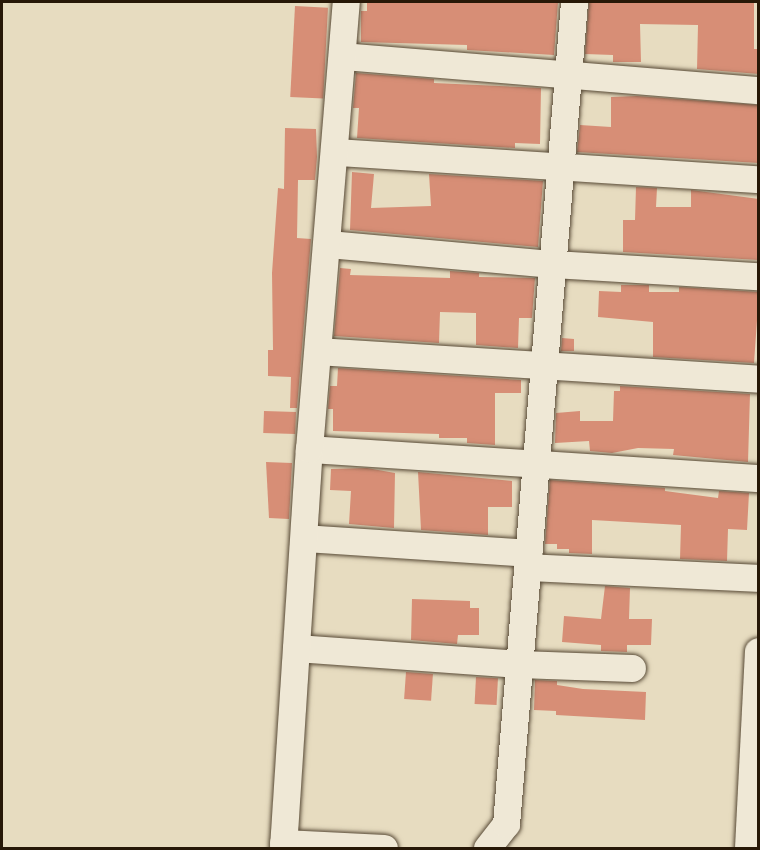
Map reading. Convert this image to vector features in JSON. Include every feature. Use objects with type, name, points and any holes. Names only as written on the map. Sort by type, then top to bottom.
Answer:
[{"type":"street","points":[[346,2],[337,152],[309,449],[283,846],[384,849]]},
{"type":"street","points":[[488,849],[506,824],[574,2]]},
{"type":"street","points":[[342,56],[759,90]]},
{"type":"street","points":[[337,152],[759,179]]},
{"type":"street","points":[[328,244],[553,264],[759,276]]},
{"type":"street","points":[[318,351],[759,379]]},
{"type":"street","points":[[309,449],[759,478]]},
{"type":"street","points":[[304,538],[528,560],[759,578]]},
{"type":"street","points":[[296,648],[519,664],[632,668]]},
{"type":"street","points":[[748,849],[759,651]]},
{"type":"building","points":[[367,2],[558,2],[554,55],[467,50],[467,45],[361,42],[361,11],[367,11]]},
{"type":"building","points":[[589,2],[754,2],[754,49],[759,49],[759,74],[697,69],[698,25],[640,24],[641,62],[613,62],[613,55],[585,54]]},
{"type":"building","points":[[295,6],[328,8],[323,99],[290,97]]},
{"type":"building","points":[[356,73],[434,79],[434,83],[541,88],[540,144],[515,143],[515,148],[357,138],[359,108],[353,108]]},
{"type":"building","points":[[637,96],[759,105],[759,163],[577,152],[580,125],[611,127],[611,97]]},
{"type":"building","points":[[285,128],[316,129],[315,180],[298,180],[297,238],[311,239],[297,408],[290,408],[291,377],[268,376],[268,350],[273,350],[272,273],[278,188],[284,189]]},
{"type":"building","points":[[352,172],[374,174],[371,208],[431,206],[429,174],[543,181],[538,247],[350,230]]},
{"type":"building","points":[[636,187],[657,188],[656,207],[691,207],[691,190],[759,199],[759,260],[623,252],[623,220],[635,220]]},
{"type":"building","points":[[340,268],[351,269],[350,275],[450,278],[450,271],[479,273],[479,277],[535,278],[532,318],[519,318],[518,348],[476,345],[476,313],[440,312],[439,343],[334,336]]},
{"type":"building","points":[[621,285],[649,285],[649,292],[679,292],[679,287],[759,292],[754,363],[653,357],[653,322],[598,317],[599,291],[621,292]]},
{"type":"building","points":[[562,338],[574,339],[574,351],[561,351]]},
{"type":"building","points":[[338,368],[521,380],[521,393],[495,393],[495,445],[467,443],[467,438],[439,438],[439,434],[333,431],[333,409],[328,409],[330,386],[337,386]]},
{"type":"building","points":[[620,386],[750,394],[748,462],[673,455],[674,449],[638,448],[612,453],[590,451],[589,441],[555,443],[556,413],[580,411],[580,421],[613,421],[614,391],[620,391]]},
{"type":"building","points":[[264,411],[296,412],[295,434],[263,433]]},
{"type":"building","points":[[266,462],[292,463],[289,519],[269,518]]},
{"type":"building","points":[[367,468],[395,473],[394,528],[349,524],[351,491],[330,490],[331,469]]},
{"type":"building","points":[[418,472],[512,481],[512,507],[488,507],[488,535],[421,530]]},
{"type":"building","points":[[550,480],[665,488],[665,491],[718,498],[719,491],[749,493],[747,530],[728,529],[727,561],[680,559],[681,525],[592,520],[592,554],[569,553],[569,549],[557,549],[557,544],[545,544]]},
{"type":"building","points":[[605,586],[630,588],[629,619],[652,619],[651,645],[627,645],[627,652],[601,651],[601,645],[562,642],[564,616],[601,619]]},
{"type":"building","points":[[412,599],[470,601],[470,608],[479,608],[479,635],[458,635],[457,644],[411,640]]},
{"type":"building","points":[[406,672],[433,674],[431,701],[404,699]]},
{"type":"building","points":[[476,677],[498,678],[497,705],[475,704]]},
{"type":"building","points":[[535,680],[557,681],[557,685],[583,689],[646,692],[645,720],[556,715],[556,711],[534,710]]}]
